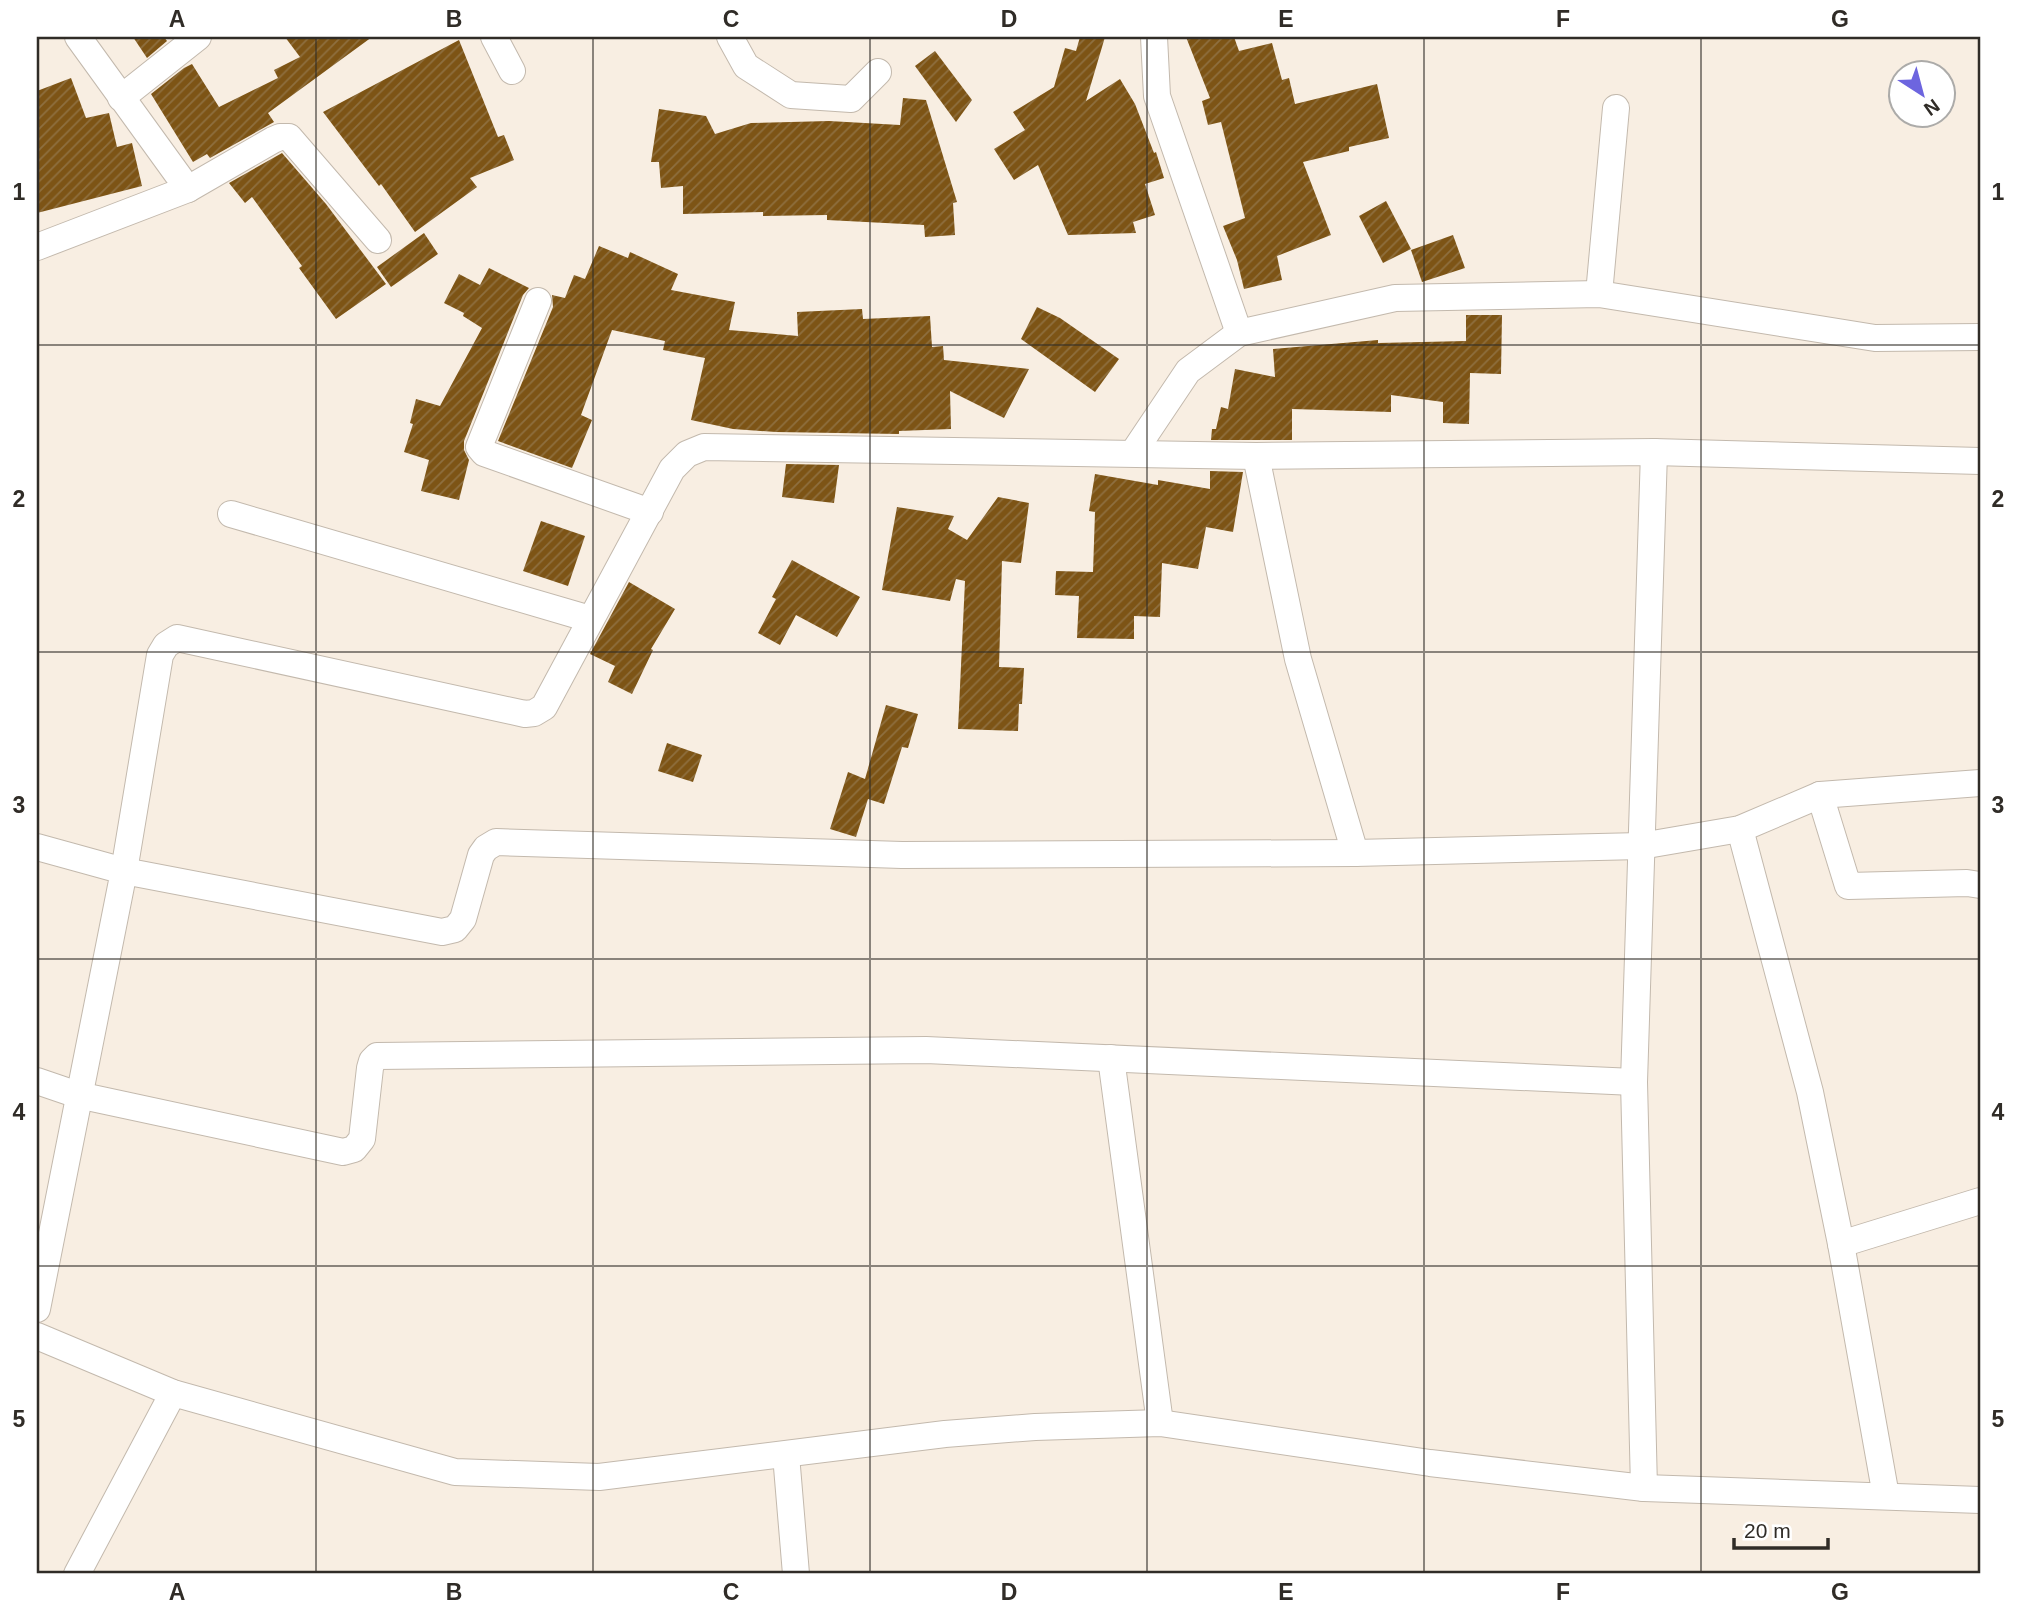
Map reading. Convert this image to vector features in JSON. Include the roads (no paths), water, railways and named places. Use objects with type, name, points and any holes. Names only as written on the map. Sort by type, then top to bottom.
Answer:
[{"type":"street","points":[[78,37],[188,189]]},
{"type":"street","points":[[121,98],[198,37]]},
{"type":"street","points":[[494,37],[512,71]]},
{"type":"street","points":[[730,37],[746,66],[791,94],[851,99],[878,72]]},
{"type":"street","points":[[1154,37],[1157,96],[1239,333]]},
{"type":"street","points":[[1600,294],[1616,108]]},
{"type":"street","points":[[37,247],[188,189],[280,137],[289,137],[378,240]]},
{"type":"street","points":[[1133,453],[1188,371],[1239,333],[1395,298],[1600,294],[1875,338],[1980,337]]},
{"type":"street","points":[[538,301],[479,447],[484,453],[650,512]]},
{"type":"street","points":[[37,1309],[124,871],[160,655],[166,645],[177,638],[524,714],[534,713],[544,706],[672,469],[687,454],[704,447],[1256,456],[1654,452],[1980,461]]},
{"type":"street","points":[[1644,1488],[1634,1082],[1654,452]]},
{"type":"street","points":[[1256,456],[1298,659],[1355,853]]},
{"type":"street","points":[[231,514],[590,619]]},
{"type":"street","points":[[37,847],[124,871],[442,932],[455,929],[463,919],[481,855],[496,842],[902,855],[1355,853],[1641,845],[1740,829],[1821,795],[1980,783]]},
{"type":"street","points":[[1821,795],[1848,886],[1980,885]]},
{"type":"street","points":[[1740,829],[1810,1092],[1841,1244],[1886,1496]]},
{"type":"street","points":[[37,1082],[78,1095],[343,1152],[354,1149],[362,1139],[370,1068],[377,1056],[926,1050],[1634,1082]]},
{"type":"street","points":[[1111,1058],[1160,1423]]},
{"type":"street","points":[[1841,1244],[1980,1201]]},
{"type":"street","points":[[37,1336],[173,1392],[455,1472],[599,1477],[945,1434],[1035,1427],[1160,1423],[1430,1463],[1644,1488],[1980,1500]]},
{"type":"street","points":[[77,1574],[173,1392]]},
{"type":"street","points":[[786,1455],[796,1574]]}]
